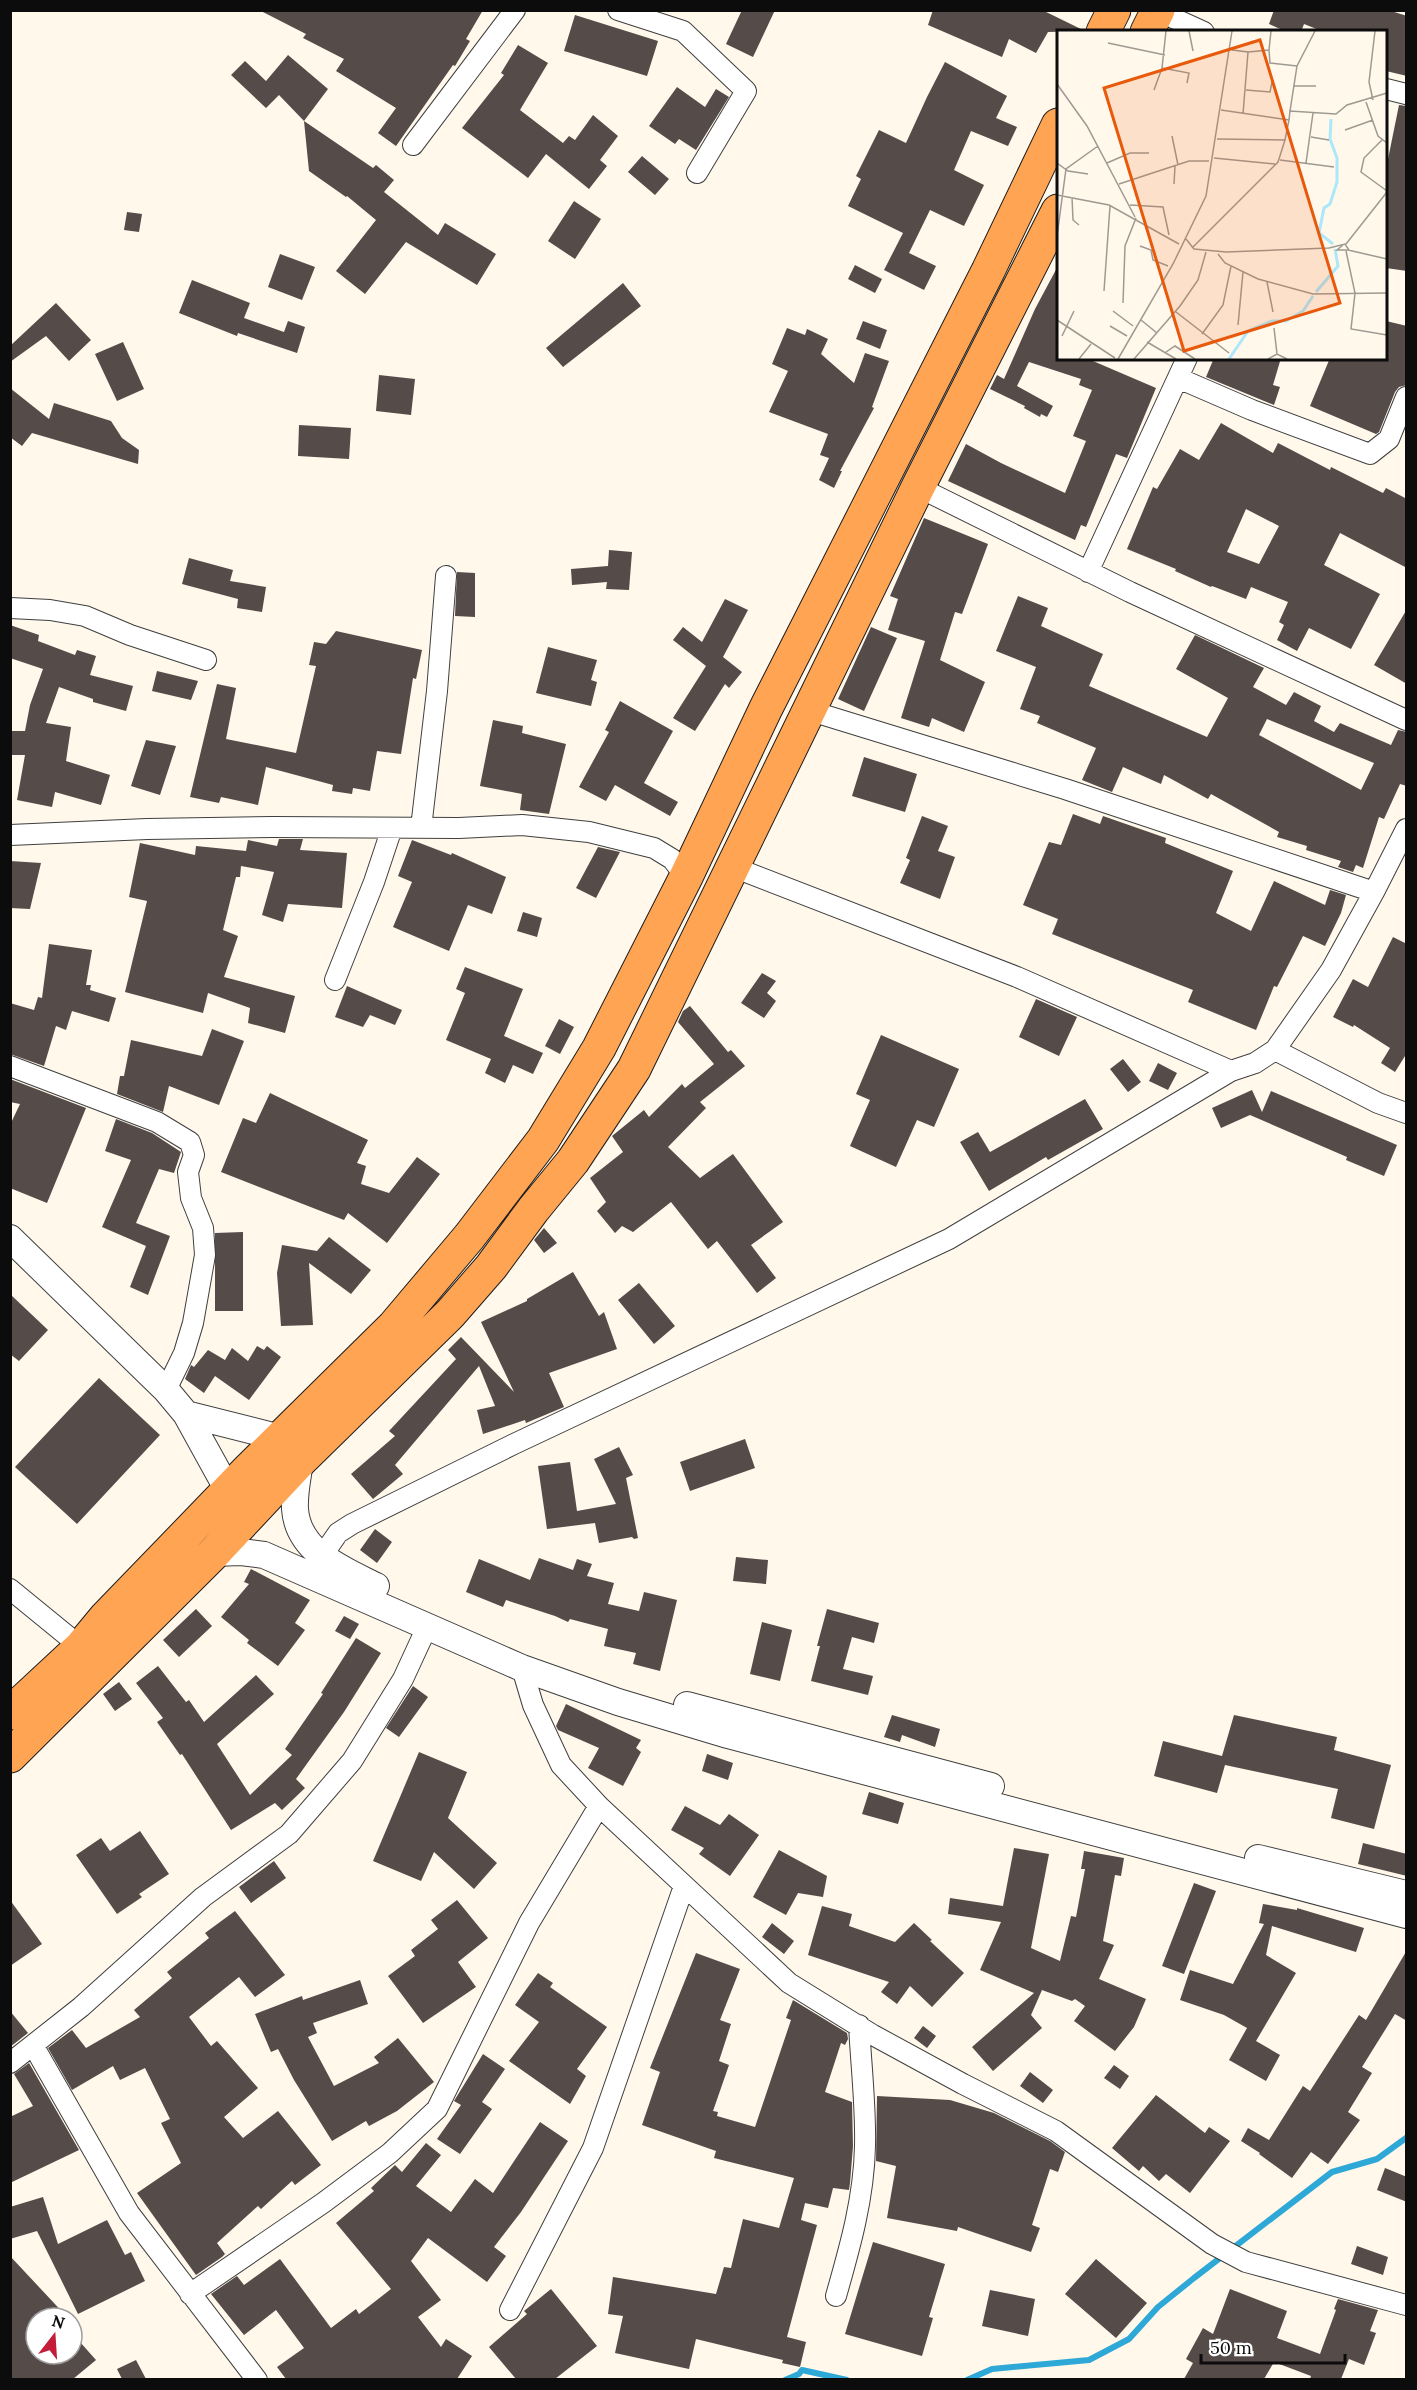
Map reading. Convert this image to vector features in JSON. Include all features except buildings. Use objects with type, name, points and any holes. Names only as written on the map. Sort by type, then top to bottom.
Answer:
[{"type":"highway","points":[[1104,30],[1114,10]]},
{"type":"highway","points":[[1148,30],[1158,11]]},
{"type":"highway","points":[[10,1756],[214,1553],[290,1450],[469,1237],[543,1140],[599,1048],[686,877],[766,708],[1057,129]]},
{"type":"highway","points":[[10,1713],[81,1647],[105,1618],[229,1492],[290,1450],[403,1362],[450,1314],[491,1267],[573,1161],[634,1069],[918,486],[1057,215]]},
{"type":"highway","points":[[906,432],[938,448]]},
{"type":"street","points":[[413,145],[515,10]]},
{"type":"street","points":[[618,10],[683,32],[746,91],[697,173]]},
{"type":"street","points":[[1158,11],[1200,30]]},
{"type":"street","points":[[1387,89],[1407,94]]},
{"type":"street","points":[[1088,572],[1186,360]]},
{"type":"street","points":[[1178,378],[1252,410],[1370,454],[1389,439],[1407,397]]},
{"type":"street","points":[[918,486],[1088,572],[1407,720]]},
{"type":"street","points":[[421,828],[437,691],[446,576]]},
{"type":"street","points":[[10,608],[50,610],[85,616],[130,635],[206,660]]},
{"type":"street","points":[[810,711],[1065,789],[1374,892]]},
{"type":"street","points":[[10,835],[272,826],[421,828],[522,825],[589,832],[654,848],[672,859],[686,877]]},
{"type":"street","points":[[335,980],[374,882],[392,828]]},
{"type":"street","points":[[322,1556],[338,1533],[352,1524],[535,1434],[949,1239],[1231,1071],[1255,1063],[1275,1050],[1331,970],[1407,829]]},
{"type":"street","points":[[733,867],[1017,977],[1231,1071]]},
{"type":"street","points":[[1275,1050],[1378,1103],[1407,1113]]},
{"type":"street","points":[[10,1066],[157,1122],[190,1143],[194,1155],[189,1172],[191,1198],[203,1228],[205,1255],[193,1323],[184,1353],[166,1390]]},
{"type":"street","points":[[10,1238],[166,1390],[186,1414],[229,1492]]},
{"type":"street","points":[[186,1414],[290,1450],[295,1510],[300,1531],[312,1548],[335,1565],[437,1615],[594,1676],[656,1696],[1263,1859],[1407,1894]]},
{"type":"street","points":[[214,1553],[264,1554],[522,1668],[618,1702],[728,1735],[1407,1915]]},
{"type":"street","points":[[10,1589],[81,1647]]},
{"type":"street","points":[[10,2063],[81,2007],[202,1897],[289,1834],[352,1761],[404,1679],[427,1627]]},
{"type":"street","points":[[522,1668],[532,1705],[561,1765],[599,1806],[789,1983],[963,2084],[1056,2131],[1212,2244],[1246,2262],[1407,2305]]},
{"type":"street","points":[[190,2294],[323,2203],[390,2153],[437,2109],[529,1923],[599,1806]]},
{"type":"street","points":[[510,2310],[593,2148],[684,1886]]},
{"type":"street","points":[[836,2296],[854,2234],[864,2168],[859,2025]]},
{"type":"street","points":[[33,2045],[129,2213],[257,2379]]},
{"type":"waterway","points":[[967,2380],[992,2369],[1089,2360],[1129,2339],[1158,2307],[1332,2172],[1377,2159],[1406,2138]]},
{"type":"waterway","points":[[785,2380],[799,2374],[802,2370],[847,2380]]}]
